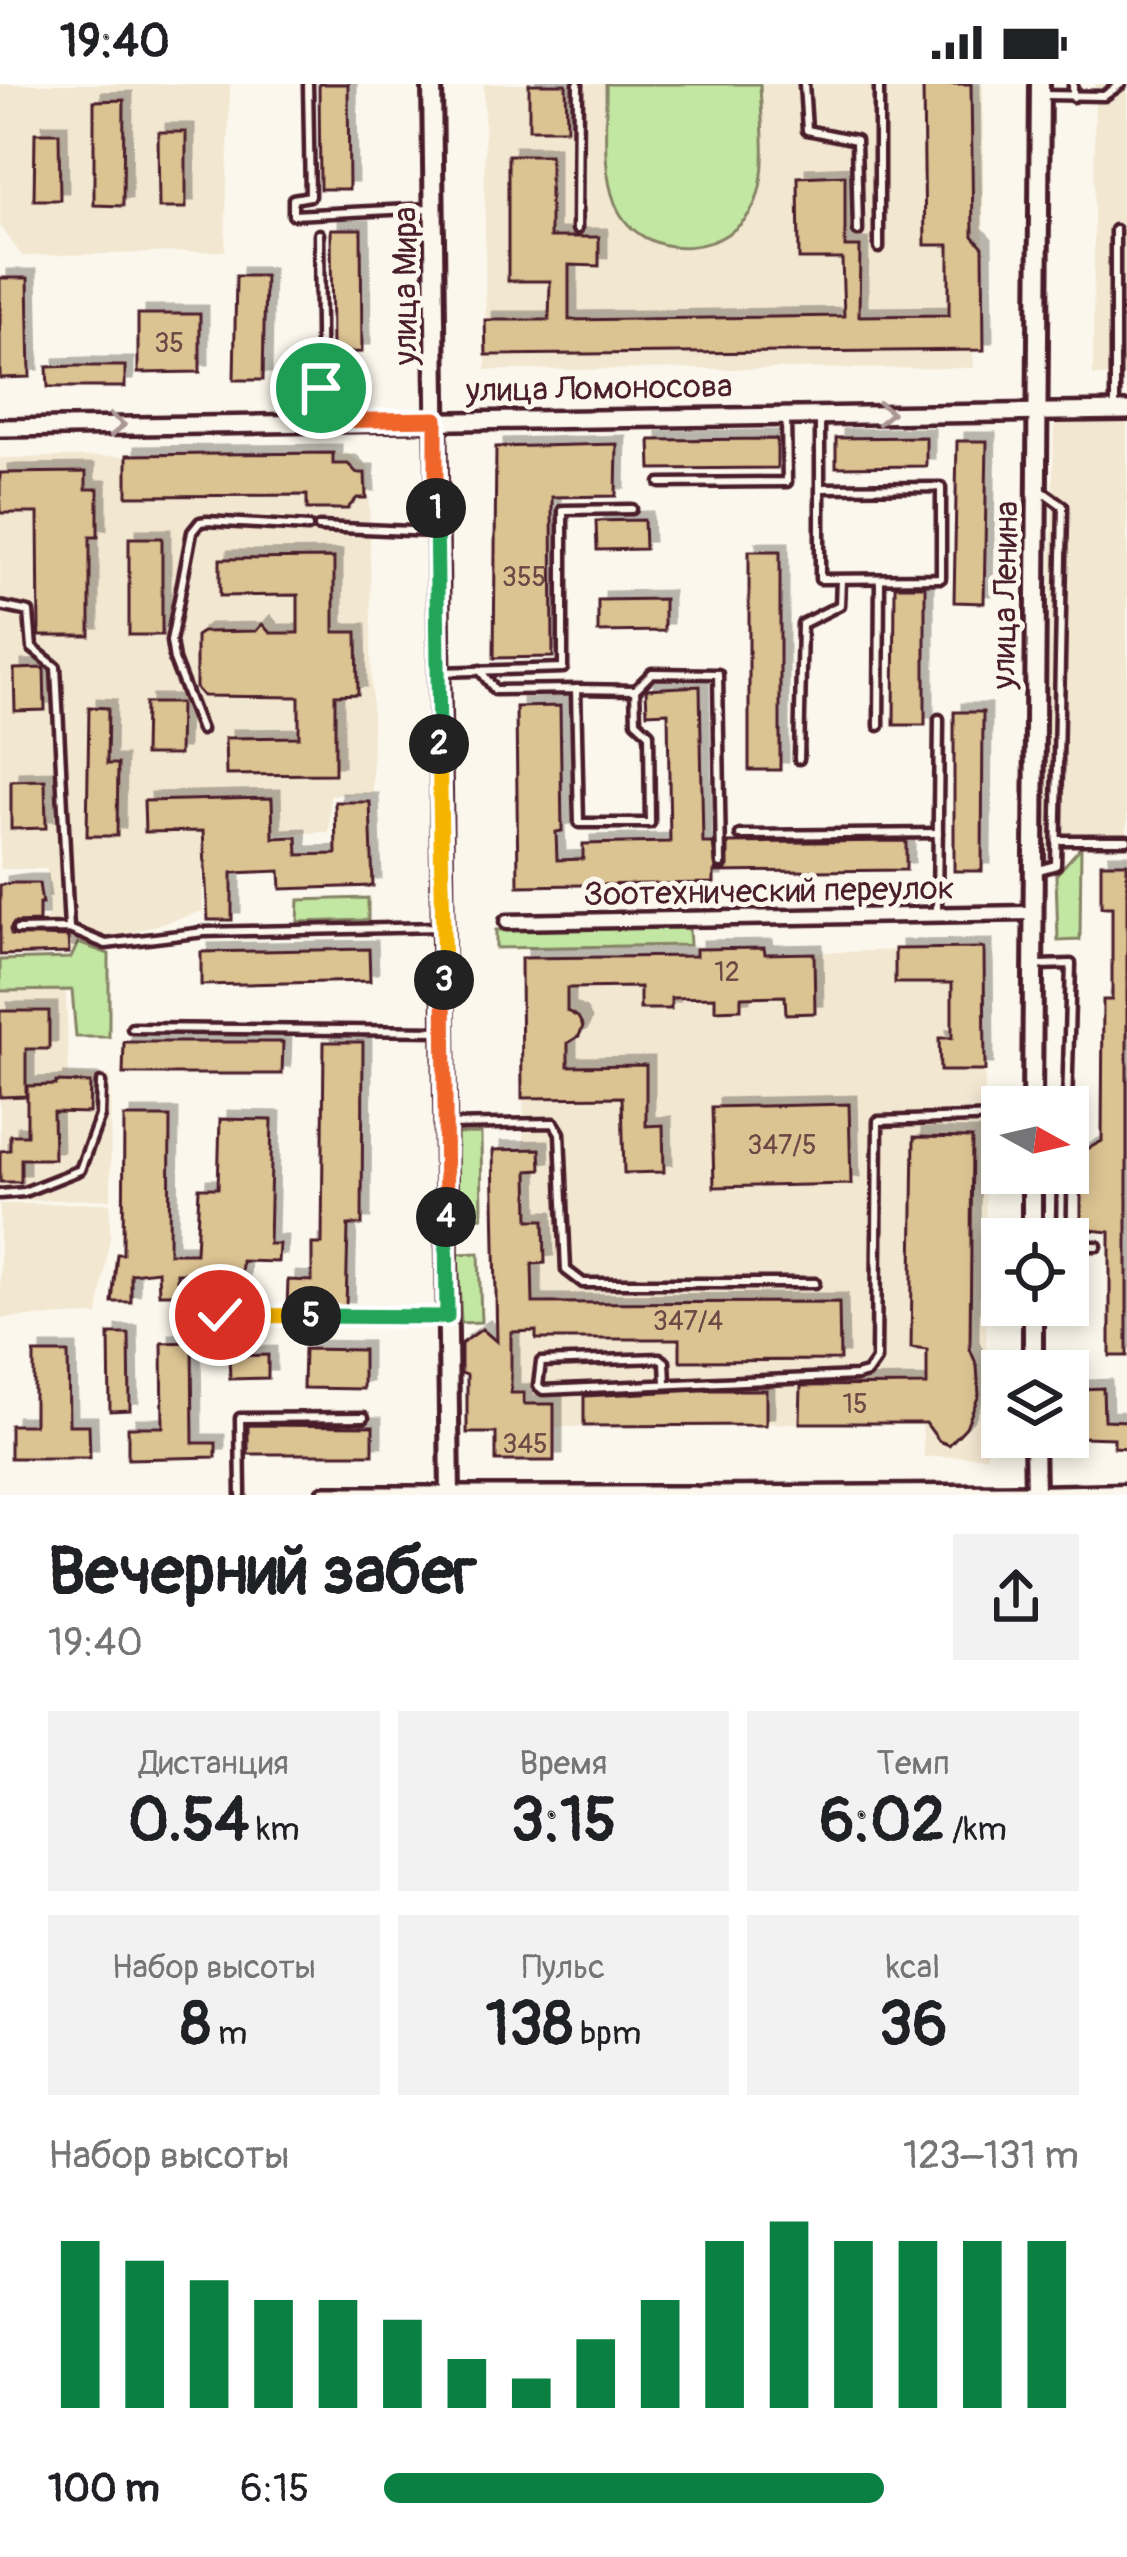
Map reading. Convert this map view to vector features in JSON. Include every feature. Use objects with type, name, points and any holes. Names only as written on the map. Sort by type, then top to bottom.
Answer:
[{"type":"main road","name":"улица Мира","points":[[431,84],[450,1494]]},
{"type":"main road","name":"улица Ленина","points":[[1032,1086],[1040,89]]},
{"type":"main road","points":[[1034,1458],[1035,1494]]},
{"type":"street","name":"улица Ломоносова","points":[[0,428],[1121,411]]},
{"type":"street","name":"Зоотехнический переулок","points":[[507,922],[1032,914]]},
{"type":"street","points":[[325,1495],[1127,1491]]},
{"type":"lane","points":[[308,84],[310,196],[293,199],[293,215],[434,208]]},
{"type":"lane","points":[[578,84],[578,229]]},
{"type":"lane","points":[[803,84],[807,130],[856,140],[858,231]]},
{"type":"lane","points":[[879,84],[879,248]]},
{"type":"lane","points":[[1073,84],[1073,97]]},
{"type":"lane","points":[[1040,89],[1073,97],[1104,96],[1121,84]]},
{"type":"lane","points":[[1115,230],[1121,411]]},
{"type":"lane","points":[[319,234],[321,421]]},
{"type":"lane","points":[[820,414],[820,579],[940,578],[941,487],[821,488]]},
{"type":"lane","points":[[660,483],[787,482],[786,415]]},
{"type":"lane","points":[[1032,872],[1056,865],[1064,506],[1036,486]]},
{"type":"lane","points":[[438,672],[563,668],[563,510],[632,509]]},
{"type":"lane","points":[[201,730],[171,641],[192,532],[207,521],[308,527]]},
{"type":"lane","points":[[319,527],[436,532]]},
{"type":"lane","points":[[879,725],[880,579]]},
{"type":"lane","points":[[799,759],[802,624],[840,604],[841,580]]},
{"type":"lane","points":[[0,606],[29,612],[32,648],[56,667],[69,929]]},
{"type":"lane","points":[[481,670],[495,690],[635,689],[652,673],[718,674],[722,864]]},
{"type":"lane","points":[[576,689],[578,823],[650,824],[649,733],[636,721],[635,689]]},
{"type":"lane","points":[[937,915],[939,719]]},
{"type":"lane","points":[[740,835],[938,833]]},
{"type":"lane","points":[[1057,840],[1127,840]]},
{"type":"lane","points":[[17,930],[69,929],[106,944],[204,932],[442,927]]},
{"type":"lane","points":[[1032,965],[1071,964],[1068,1086]]},
{"type":"lane","points":[[132,1028],[445,1031]]},
{"type":"lane","points":[[0,1194],[25,1192],[80,1170],[100,1116],[101,1083]]},
{"type":"lane","points":[[666,1383],[665,1362],[660,1358],[541,1361],[537,1368],[538,1386],[543,1390],[867,1373],[876,1360],[878,1120],[981,1118]]},
{"type":"lane","points":[[445,1125],[554,1124],[560,1133],[566,1270],[583,1283],[815,1283]]},
{"type":"lane","points":[[1089,1246],[1097,1246]]},
{"type":"lane","points":[[220,1315],[447,1317]]},
{"type":"lane","points":[[241,1495],[240,1418],[364,1417]]},
{"type":"shaded area","points":[[0,84],[230,84],[225,251],[22,256],[0,226]]},
{"type":"shaded area","points":[[484,84],[983,84],[984,350],[973,350],[974,368],[486,370]]},
{"type":"shaded area","points":[[1095,84],[1127,84],[1127,376],[1093,376]]},
{"type":"shaded area","points":[[1127,414],[1127,845],[1086,844],[1045,853],[1054,427],[1062,415]]},
{"type":"shaded area","points":[[346,453],[369,467],[373,794],[330,795],[329,832],[202,836],[203,911],[111,939],[110,949],[13,955],[11,919],[47,919],[47,869],[0,869],[0,458]]},
{"type":"shaded area","points":[[764,948],[765,954],[984,948],[981,1194],[985,1194],[986,1218],[981,1218],[981,1326],[986,1326],[986,1350],[981,1350],[981,1456],[924,1457],[922,1422],[800,1423],[555,1427],[554,1461],[496,1461],[493,1150],[524,1149],[521,958],[695,956],[696,949]]},
{"type":"shaded area","points":[[65,973],[69,1074],[110,1076],[111,1199],[0,1201],[0,974]]},
{"type":"shaded area","points":[[110,1203],[98,1315],[0,1318],[0,1204]]},
{"type":"green space","points":[[606,84],[760,84],[761,182],[747,216],[731,232],[689,247],[645,238],[628,224],[615,203],[608,175]]},
{"type":"green space","points":[[1081,847],[1080,940],[1058,941],[1056,875]]},
{"type":"green space","points":[[368,898],[368,920],[298,922],[299,900]]},
{"type":"green space","points":[[689,928],[690,945],[496,948],[496,930]]},
{"type":"green space","points":[[78,943],[109,954],[109,1037],[76,1037],[72,990],[0,991],[0,960],[71,958]]},
{"type":"green space","points":[[481,1133],[482,1217],[456,1219],[455,1134]]},
{"type":"green space","points":[[479,1253],[481,1322],[461,1323],[458,1254]]},
{"type":"building","points":[[319,84],[348,84],[349,189],[320,189]]},
{"type":"building","points":[[529,84],[566,84],[567,129],[529,129]]},
{"type":"building","points":[[923,84],[971,84],[973,236],[983,247],[984,350],[486,355],[485,320],[549,320],[550,281],[508,281],[508,155],[550,155],[550,237],[599,237],[599,266],[569,265],[569,320],[844,316],[842,259],[799,259],[798,177],[845,175],[845,247],[860,247],[859,316],[949,315],[949,245],[925,245]]},
{"type":"building","points":[[124,100],[123,206],[94,205],[94,101]]},
{"type":"building","points":[[158,132],[186,132],[186,208],[159,208]]},
{"type":"building","points":[[35,133],[59,133],[60,200],[34,200]]},
{"type":"building","points":[[331,229],[361,229],[362,352],[332,353]]},
{"type":"building","points":[[236,276],[265,276],[263,380],[234,380]]},
{"type":"building","points":[[0,278],[28,278],[30,377],[0,378]]},
{"type":"building","points":[[138,314],[200,314],[200,372],[138,373]]},
{"type":"building","points":[[125,366],[125,387],[48,387],[47,367]]},
{"type":"building","points":[[926,437],[926,466],[836,467],[836,438]]},
{"type":"building","points":[[777,439],[777,468],[651,469],[650,440]]},
{"type":"building","points":[[957,441],[987,441],[984,603],[954,602]]},
{"type":"building","points":[[617,444],[616,496],[552,497],[553,657],[494,658],[496,447]]},
{"type":"building","points":[[333,453],[333,464],[348,464],[357,473],[365,473],[366,498],[357,498],[347,509],[307,509],[307,495],[127,496],[127,455]]},
{"type":"building","points":[[86,472],[86,489],[98,489],[98,537],[90,537],[90,636],[39,636],[38,513],[0,513],[0,473]]},
{"type":"building","points":[[644,520],[645,549],[597,550],[596,521]]},
{"type":"building","points":[[129,538],[162,538],[162,635],[129,635]]},
{"type":"building","points":[[749,551],[780,551],[780,770],[749,770]]},
{"type":"building","points":[[334,558],[334,632],[357,632],[358,694],[335,695],[335,774],[226,775],[225,738],[299,737],[299,697],[203,696],[196,688],[196,636],[256,631],[262,624],[270,633],[298,633],[298,595],[220,596],[220,559]]},
{"type":"building","points":[[895,586],[925,586],[925,725],[894,725]]},
{"type":"building","points":[[664,599],[664,631],[598,632],[598,600]]},
{"type":"building","points":[[44,668],[45,710],[15,711],[14,669]]},
{"type":"building","points":[[700,686],[703,843],[713,843],[716,870],[728,867],[728,843],[906,841],[906,870],[714,872],[714,883],[518,886],[516,707],[560,706],[562,831],[556,832],[557,860],[583,859],[583,844],[670,842],[668,712],[647,713],[646,689]]},
{"type":"building","points":[[145,703],[180,703],[179,755],[144,755]]},
{"type":"building","points":[[89,707],[108,708],[107,764],[118,764],[117,836],[87,836]]},
{"type":"building","points":[[954,712],[983,712],[982,871],[954,871]]},
{"type":"building","points":[[45,780],[46,828],[11,829],[11,781]]},
{"type":"building","points":[[272,798],[273,838],[297,837],[298,855],[336,854],[335,802],[370,802],[373,886],[281,889],[280,871],[232,873],[232,920],[208,920],[203,831],[145,832],[144,801]]},
{"type":"building","points":[[1101,863],[1127,863],[1127,1356],[1110,1356],[1110,1232],[1089,1230],[1089,1218],[1081,1218],[1080,1194],[1089,1194],[1089,1148],[1102,1141],[1103,1000],[1112,1000],[1112,907],[1101,907]]},
{"type":"building","points":[[39,883],[42,904],[39,922],[14,923],[11,935],[68,937],[69,953],[0,955],[0,885]]},
{"type":"building","points":[[764,948],[765,954],[814,953],[815,1013],[786,1014],[785,996],[741,997],[741,1009],[715,1010],[715,997],[671,998],[671,1009],[640,1009],[640,987],[567,988],[567,1011],[583,1026],[579,1036],[568,1043],[568,1066],[646,1065],[646,1126],[663,1125],[664,1172],[624,1173],[622,1097],[522,1098],[521,958],[696,956],[696,949]]},
{"type":"building","points":[[984,948],[985,1071],[940,1071],[939,1038],[952,1038],[952,983],[895,983],[895,949]]},
{"type":"building","points":[[369,949],[370,981],[201,985],[201,952]]},
{"type":"building","points":[[0,1011],[49,1011],[49,1049],[26,1049],[26,1096],[0,1097]]},
{"type":"building","points":[[124,1042],[283,1042],[282,1074],[123,1074]]},
{"type":"building","points":[[324,1042],[363,1042],[362,1225],[348,1225],[346,1309],[287,1308],[288,1280],[312,1281],[312,1244],[322,1244]]},
{"type":"building","points":[[90,1083],[89,1113],[53,1112],[54,1159],[21,1159],[21,1182],[0,1182],[0,1151],[10,1150],[10,1135],[27,1135],[27,1086]]},
{"type":"building","points":[[849,1104],[851,1184],[714,1187],[712,1107]]},
{"type":"building","points":[[124,1117],[170,1117],[169,1253],[196,1253],[199,1188],[218,1188],[220,1119],[272,1120],[269,1244],[279,1244],[278,1262],[242,1261],[241,1287],[214,1287],[210,1273],[177,1273],[177,1294],[159,1294],[158,1271],[131,1274],[131,1302],[112,1302],[117,1254],[123,1254]]},
{"type":"building","points":[[914,1137],[972,1138],[970,1349],[977,1366],[979,1395],[966,1427],[949,1445],[939,1441],[926,1423],[800,1423],[801,1386],[927,1385],[927,1350],[911,1348]]},
{"type":"building","points":[[540,1149],[541,1170],[528,1171],[529,1220],[544,1220],[545,1263],[532,1264],[533,1303],[839,1302],[840,1360],[680,1361],[680,1339],[536,1339],[536,1331],[511,1332],[511,1393],[524,1393],[524,1404],[554,1404],[554,1461],[496,1461],[496,1433],[467,1433],[467,1375],[461,1373],[461,1344],[482,1329],[497,1342],[493,1150]]},
{"type":"building","points":[[109,1334],[129,1334],[130,1410],[110,1411]]},
{"type":"building","points":[[192,1342],[193,1443],[216,1443],[216,1457],[128,1459],[128,1427],[163,1427],[162,1343]]},
{"type":"building","points":[[304,1349],[363,1350],[363,1389],[303,1388]]},
{"type":"building","points":[[34,1353],[68,1353],[69,1425],[89,1425],[90,1458],[10,1458],[10,1425],[34,1425]]},
{"type":"building","points":[[268,1355],[268,1378],[230,1379],[229,1356]]},
{"type":"building","points":[[1103,1388],[1104,1420],[1127,1421],[1127,1448],[1114,1447],[1114,1438],[1089,1437],[1089,1389]]},
{"type":"building","points":[[766,1390],[766,1425],[584,1426],[584,1396]]},
{"type":"building","points":[[248,1425],[373,1426],[373,1454],[248,1454]]},
{"type":"route","points":[[220,1315],[447,1317],[436,419],[321,421],[321,388]]}]
